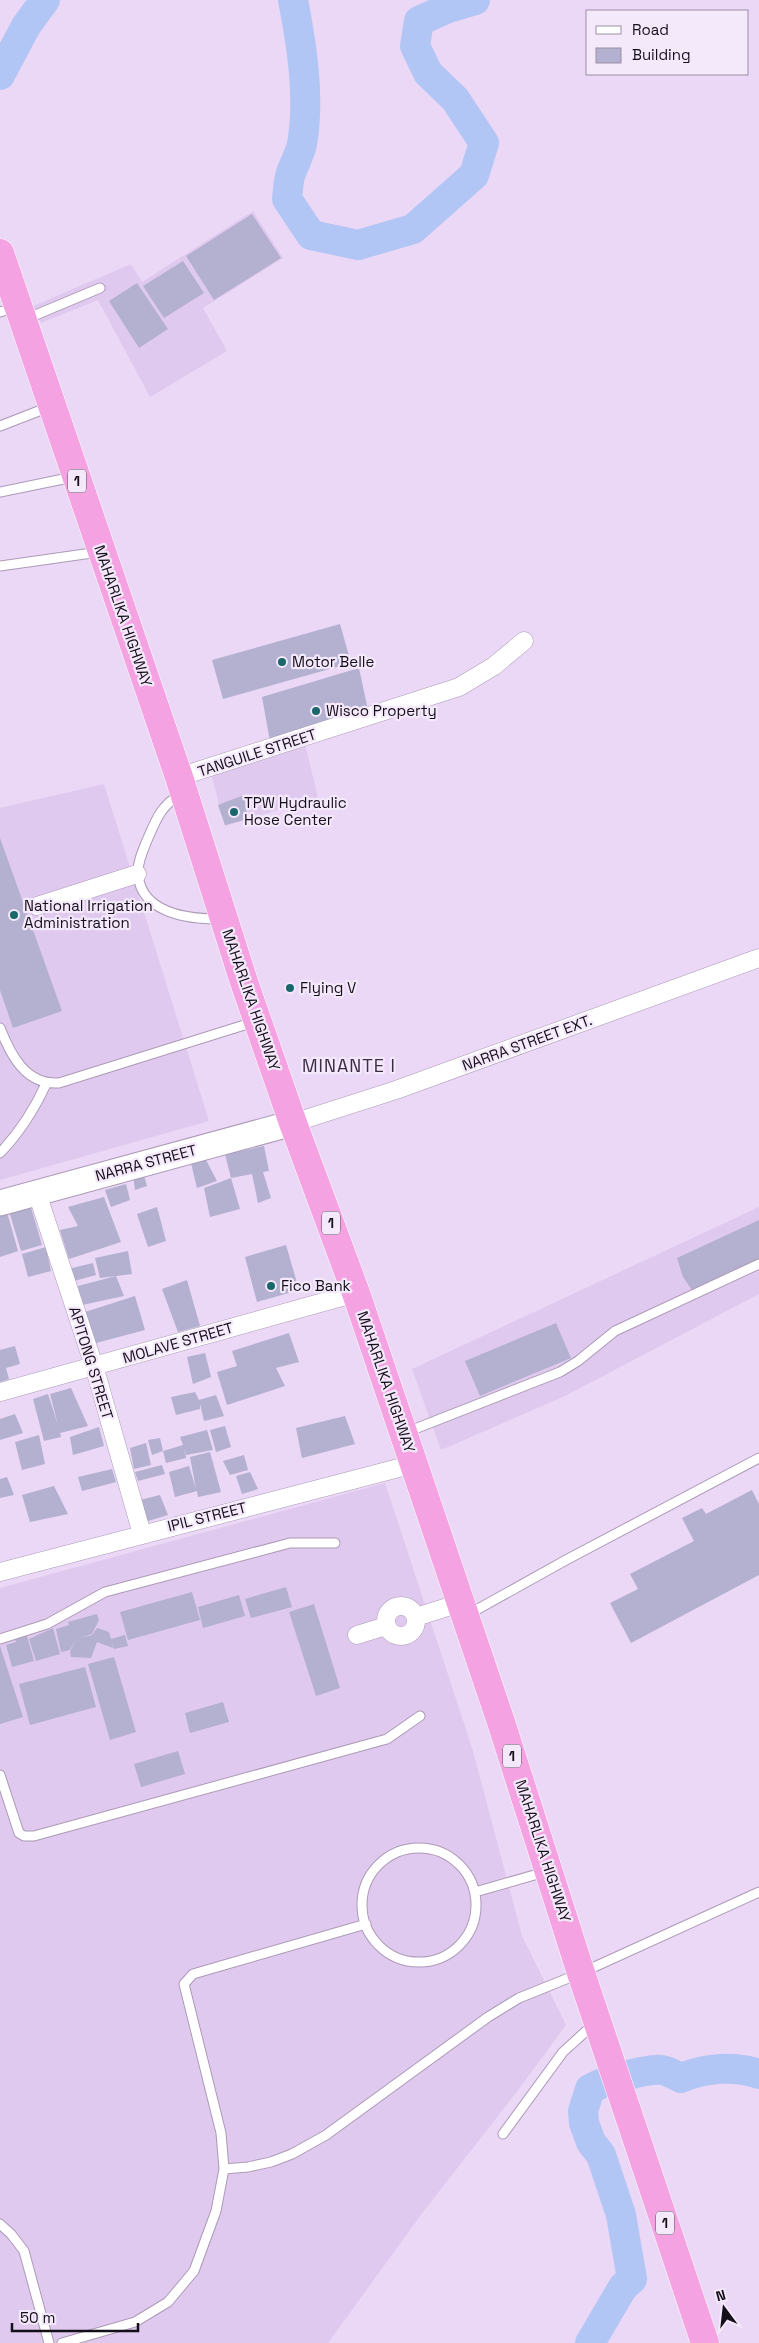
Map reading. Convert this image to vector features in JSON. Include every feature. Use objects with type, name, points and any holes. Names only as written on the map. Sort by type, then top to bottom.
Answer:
[{"type":"highway","name":"MAHARLIKA HIGHWAY","points":[[0,254],[14,313],[52,406],[181,785],[257,1021],[356,1293],[550,1871],[581,1973],[705,2343]]},
{"type":"street","name":"TANGUILE STREET","points":[[181,785],[459,687],[494,666],[524,640]]},
{"type":"street","points":[[37,906],[138,874]]},
{"type":"street","name":"NARRA STREET EXT.","points":[[293,1123],[396,1090],[759,958]]},
{"type":"street","name":"NARRA STREET","points":[[0,1203],[293,1123]]},
{"type":"street","name":"APITONG STREET","points":[[36,1193],[94,1366],[142,1534]]},
{"type":"street","name":"MOLAVE STREET","points":[[0,1392],[356,1293]]},
{"type":"street","name":"IPIL STREET","points":[[0,1572],[414,1464]]},
{"type":"street","points":[[357,1635],[386,1626],[395,1635],[405,1635],[414,1628],[416,1617],[462,1610]]},
{"type":"lane","points":[[14,313],[100,288]]},
{"type":"lane","points":[[0,426],[52,406]]},
{"type":"lane","points":[[0,492],[76,477]]},
{"type":"lane","points":[[0,566],[101,552]]},
{"type":"lane","points":[[181,785],[159,814],[142,852],[138,874],[143,890],[160,908],[191,919],[223,919]]},
{"type":"lane","points":[[0,1028],[18,1063],[31,1076],[46,1084],[59,1083],[257,1021]]},
{"type":"lane","points":[[0,1153],[33,1111],[46,1084]]},
{"type":"lane","points":[[403,1433],[560,1372],[578,1361],[615,1331],[759,1264]]},
{"type":"lane","points":[[462,1610],[566,1560],[759,1458]]},
{"type":"lane","points":[[0,1639],[47,1624],[105,1592],[290,1543],[336,1543]]},
{"type":"lane","points":[[0,1775],[18,1832],[24,1836],[34,1836],[388,1739],[420,1716]]},
{"type":"lane","points":[[427,1848],[448,1856],[466,1871],[476,1892],[476,1915],[467,1936],[451,1952],[440,1958],[418,1962],[395,1957],[377,1943],[366,1924],[362,1900],[368,1878],[383,1860],[404,1850],[427,1848]]},
{"type":"lane","points":[[476,1892],[550,1871]]},
{"type":"lane","points":[[224,2169],[248,2168],[272,2162],[326,2135],[488,2016],[519,1998],[581,1973],[759,1892]]},
{"type":"lane","points":[[62,2343],[134,2322],[168,2302],[194,2271],[216,2211],[224,2169],[221,2133],[184,1984],[193,1974],[366,1924]]},
{"type":"lane","points":[[503,2134],[563,2052],[597,2021]]},
{"type":"lane","points":[[0,2224],[11,2234],[24,2251],[49,2343]]},
{"type":"shaded area","points":[[253,211],[283,258],[203,308],[227,351],[150,397],[98,300],[41,323],[33,306],[131,264],[142,282]]},
{"type":"shaded area","points":[[304,740],[318,798],[225,826],[210,770]]},
{"type":"shaded area","points":[[104,784],[209,1121],[0,1180],[0,808]]},
{"type":"shaded area","points":[[759,1207],[759,1294],[565,1396],[441,1450],[412,1369]]},
{"type":"shaded area","points":[[385,1483],[473,1751],[522,1936],[566,2025],[519,2089],[423,2212],[328,2343],[0,2343],[0,1588]]},
{"type":"building","points":[[252,214],[281,258],[214,300],[186,256]]},
{"type":"building","points":[[183,261],[204,293],[164,318],[143,286]]},
{"type":"building","points":[[137,283],[168,329],[139,348],[109,301]]},
{"type":"building","name":"Motor Belle","points":[[340,624],[351,663],[223,699],[212,660]]},
{"type":"building","name":"Wisco Property","points":[[359,668],[369,715],[271,747],[262,697]]},
{"type":"building","name":"TPW Hydraulic Hose Center","points":[[244,795],[248,819],[225,825],[218,805]]},
{"type":"building","name":"National Irrigation Administration","points":[[0,838],[62,1011],[13,1028],[0,990]]},
{"type":"building","points":[[264,1146],[269,1171],[263,1172],[271,1198],[258,1203],[252,1174],[231,1178],[225,1154]]},
{"type":"building","points":[[205,1158],[217,1181],[197,1188],[191,1163]]},
{"type":"building","points":[[143,1172],[147,1186],[135,1190],[133,1175]]},
{"type":"building","points":[[231,1178],[240,1209],[210,1217],[204,1188]]},
{"type":"building","points":[[126,1184],[130,1200],[111,1207],[105,1190]]},
{"type":"building","points":[[104,1197],[121,1242],[69,1259],[60,1230],[78,1226],[68,1207]]},
{"type":"building","points":[[30,1204],[42,1245],[21,1251],[9,1211]]},
{"type":"building","points":[[157,1207],[166,1241],[148,1247],[137,1214]]},
{"type":"building","points":[[7,1212],[18,1251],[0,1257],[0,1213]]},
{"type":"building","points":[[759,1220],[759,1262],[694,1293],[683,1277],[677,1258]]},
{"type":"building","points":[[286,1245],[299,1290],[257,1302],[245,1257]]},
{"type":"building","points":[[46,1247],[51,1271],[28,1277],[22,1254]]},
{"type":"building","points":[[128,1251],[132,1274],[100,1278],[95,1258]]},
{"type":"building","points":[[93,1263],[96,1275],[74,1281],[68,1269]]},
{"type":"building","points":[[116,1276],[124,1296],[82,1305],[78,1286]]},
{"type":"building","points":[[187,1280],[200,1326],[178,1332],[162,1289]]},
{"type":"building","points":[[135,1296],[145,1330],[96,1343],[85,1312]]},
{"type":"building","points":[[556,1323],[571,1358],[480,1396],[465,1361]]},
{"type":"building","points":[[289,1333],[299,1362],[276,1368],[285,1386],[227,1405],[217,1372],[237,1366],[232,1351]]},
{"type":"building","points":[[15,1346],[20,1364],[6,1368],[9,1379],[0,1382],[0,1350]]},
{"type":"building","points":[[205,1353],[211,1377],[193,1384],[187,1357]]},
{"type":"building","points":[[71,1388],[88,1426],[60,1433],[61,1437],[44,1441],[33,1399],[48,1394],[58,1425],[50,1394]]},
{"type":"building","points":[[195,1392],[199,1400],[216,1395],[224,1416],[204,1421],[200,1404],[200,1409],[176,1415],[171,1397]]},
{"type":"building","points":[[15,1414],[23,1433],[0,1440],[0,1419]]},
{"type":"building","points":[[345,1416],[355,1444],[302,1458],[296,1428]]},
{"type":"building","points":[[225,1426],[231,1447],[216,1452],[210,1430]]},
{"type":"building","points":[[99,1427],[104,1446],[73,1455],[70,1437]]},
{"type":"building","points":[[207,1430],[213,1450],[186,1455],[184,1447],[186,1458],[166,1463],[163,1451],[183,1445],[180,1437]]},
{"type":"building","points":[[39,1435],[45,1464],[22,1470],[15,1442]]},
{"type":"building","points":[[160,1438],[163,1451],[152,1455],[148,1440]]},
{"type":"building","points":[[146,1443],[151,1465],[134,1469],[130,1448]]},
{"type":"building","points":[[210,1452],[221,1492],[198,1497],[197,1491],[175,1497],[169,1472],[189,1466],[196,1489],[190,1457]]},
{"type":"building","points":[[244,1455],[248,1470],[230,1475],[223,1461]]},
{"type":"building","points":[[162,1465],[165,1474],[138,1481],[135,1472]]},
{"type":"building","points":[[112,1469],[116,1482],[82,1491],[78,1477]]},
{"type":"building","points":[[250,1472],[258,1489],[242,1494],[236,1476]]},
{"type":"building","points":[[7,1477],[14,1495],[0,1498],[0,1479]]},
{"type":"building","points":[[54,1486],[68,1514],[30,1522],[22,1495]]},
{"type":"building","points":[[752,1490],[759,1504],[759,1575],[631,1643],[610,1603],[638,1589],[630,1574],[694,1541],[682,1518],[702,1508],[706,1514]]},
{"type":"building","points":[[160,1495],[168,1515],[145,1522],[140,1500]]},
{"type":"building","points":[[286,1587],[292,1607],[251,1618],[245,1599]]},
{"type":"building","points":[[192,1592],[200,1620],[128,1640],[120,1612]]},
{"type":"building","points":[[239,1595],[245,1616],[203,1628],[198,1607]]},
{"type":"building","points":[[314,1604],[340,1688],[316,1696],[289,1612]]},
{"type":"building","points":[[97,1614],[99,1620],[92,1634],[80,1638],[92,1635],[97,1628],[109,1632],[111,1639],[125,1635],[128,1646],[114,1649],[112,1642],[113,1648],[97,1642],[91,1658],[71,1657],[70,1652],[76,1639],[70,1650],[61,1652],[56,1629],[69,1625],[68,1622]]},
{"type":"building","points":[[53,1628],[60,1654],[36,1661],[29,1639]]},
{"type":"building","points":[[27,1636],[34,1661],[12,1667],[6,1645],[16,1642],[15,1639]]},
{"type":"building","points":[[0,1646],[23,1717],[0,1724]]},
{"type":"building","points":[[114,1657],[136,1732],[110,1740],[88,1664]]},
{"type":"building","points":[[85,1667],[96,1707],[30,1725],[19,1684]]},
{"type":"building","points":[[223,1702],[229,1722],[190,1733],[185,1713]]},
{"type":"building","points":[[178,1751],[185,1774],[141,1787],[134,1764]]},
{"type":"waterway","points":[[0,75],[26,26],[45,0]]},
{"type":"waterway","points":[[293,0],[304,72],[305,109],[302,144],[290,176],[287,199],[311,235],[358,245],[413,229],[474,175],[484,143],[455,99],[428,73],[415,46],[419,21],[448,8],[475,0]]},
{"type":"waterway","points":[[590,2343],[623,2287],[632,2279],[621,2215],[601,2155],[591,2142],[584,2123],[583,2111],[590,2089],[605,2082],[655,2070],[671,2073],[681,2078],[700,2072],[720,2069],[740,2069],[759,2074]]},
{"type":"place","name":"Motor Belle","points":[[282,662]]},
{"type":"place","name":"Wisco Property","points":[[316,711]]},
{"type":"place","name":"TPW Hydraulic Hose Center","points":[[234,812]]},
{"type":"place","name":"National Irrigation Administration","points":[[14,915]]},
{"type":"place","name":"Flying V","points":[[290,988]]},
{"type":"place","name":"Fico Bank","points":[[271,1286]]},
{"type":"district","name":"MINANTE I","points":[[349,1066]]}]
